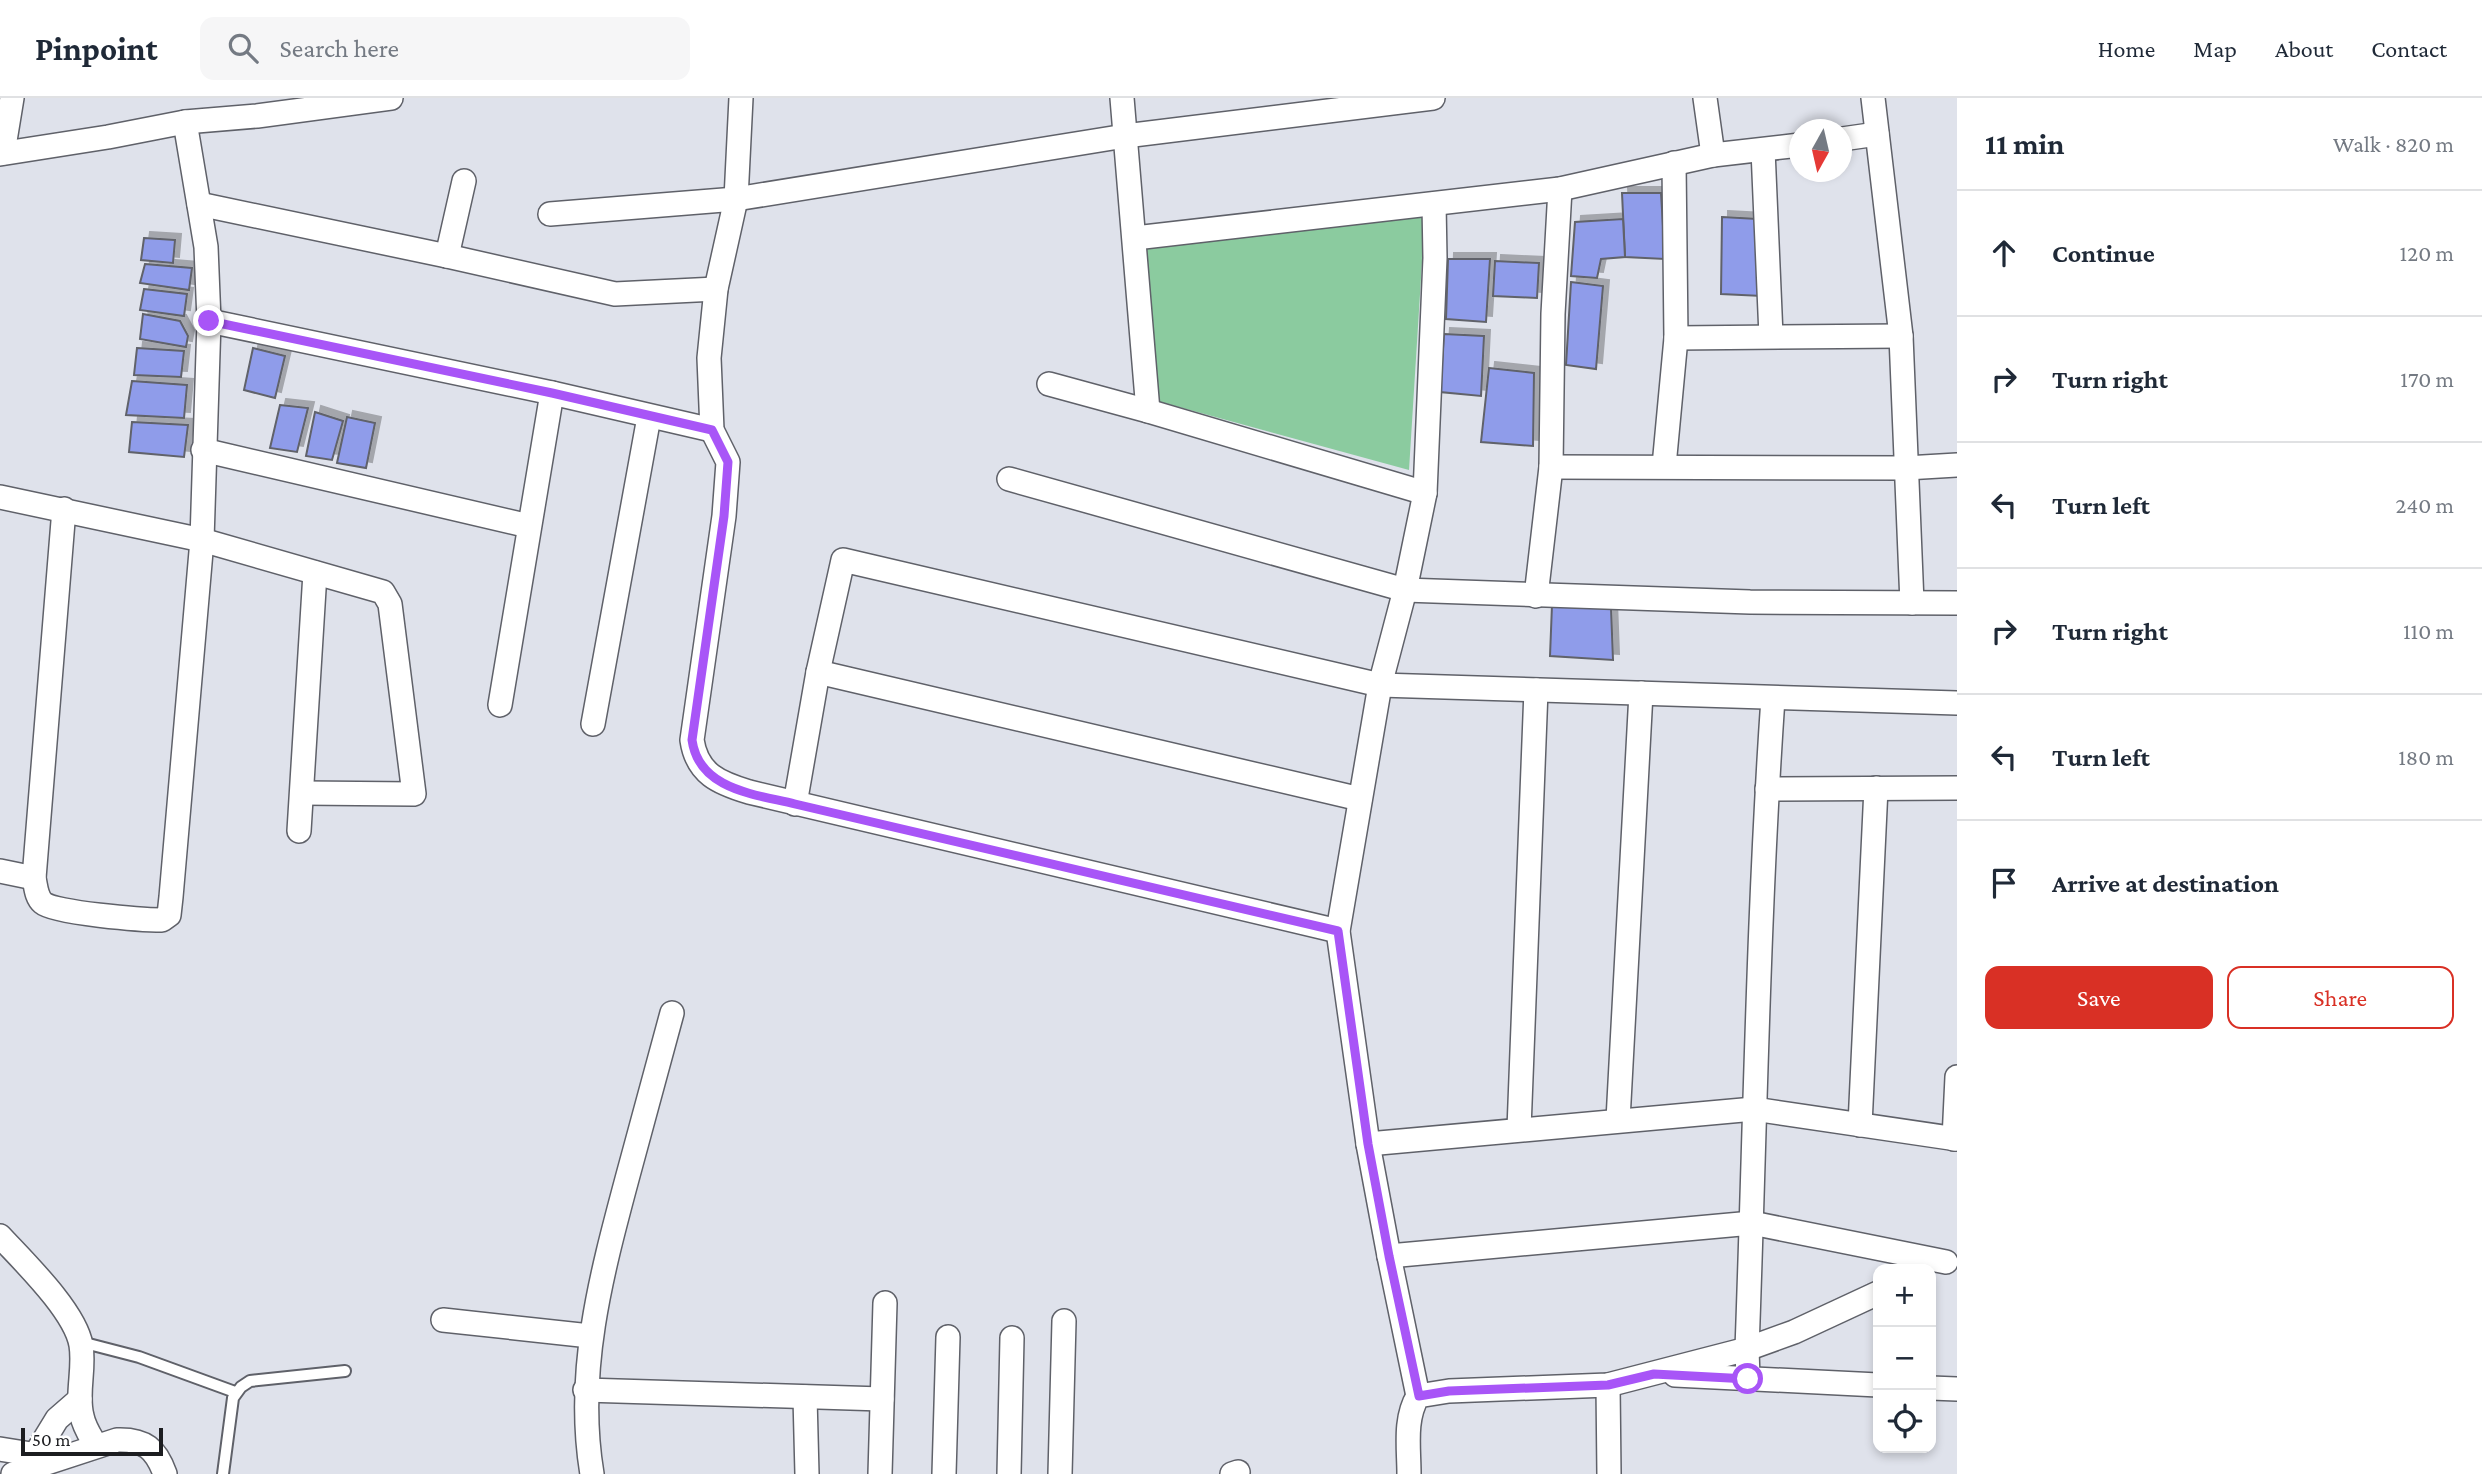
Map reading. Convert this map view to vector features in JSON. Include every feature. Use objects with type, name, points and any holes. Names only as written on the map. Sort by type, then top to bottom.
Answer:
[{"type":"street","points":[[12,98],[2,154],[185,122],[257,116],[382,98]]},
{"type":"street","points":[[741,98],[736,199],[716,289],[709,358],[712,430],[728,462],[724,516],[692,740],[694,754],[710,775],[727,785],[795,804],[1338,931]]},
{"type":"street","points":[[1122,98],[1148,411]]},
{"type":"street","points":[[550,214],[736,199],[1125,136],[1433,98]]},
{"type":"street","points":[[1705,98],[1713,155]]},
{"type":"street","points":[[1873,98],[1901,336],[1912,603]]},
{"type":"street","points":[[64,509],[34,878],[38,897],[43,904],[52,908],[162,920],[169,915],[201,540],[209,321],[206,247],[185,122]]},
{"type":"street","points":[[1852,138],[1877,134]]},
{"type":"street","points":[[1135,238],[1560,189],[1713,155],[1789,146]]},
{"type":"street","points":[[1763,150],[1771,336]]},
{"type":"street","points":[[1664,466],[1676,338],[1674,163]]},
{"type":"street","points":[[447,256],[464,181]]},
{"type":"street","points":[[1535,596],[1551,467],[1553,314],[1560,189]]},
{"type":"street","points":[[199,204],[615,294],[716,289]]},
{"type":"street","points":[[1409,1474],[1409,1418],[1419,1396],[1368,1144],[1338,931],[1380,685],[1405,590],[1425,493],[1434,204]]},
{"type":"street","points":[[209,321],[552,393],[712,430]]},
{"type":"street","points":[[1676,338],[1901,336]]},
{"type":"street","points":[[1049,384],[1425,493]]},
{"type":"street","points":[[500,705],[552,393]]},
{"type":"street","points":[[593,724],[649,417]]},
{"type":"street","points":[[204,450],[529,526]]},
{"type":"street","points":[[1551,467],[1906,468],[1957,465]]},
{"type":"street","points":[[1010,480],[1405,590],[1750,602],[1957,603]]},
{"type":"street","points":[[0,497],[201,540],[383,592],[390,604],[414,794],[302,793]]},
{"type":"street","points":[[795,804],[818,672],[843,560],[1380,685],[1957,703]]},
{"type":"street","points":[[299,831],[315,573]]},
{"type":"street","points":[[818,672],[1360,799]]},
{"type":"street","points":[[1519,1129],[1535,690]]},
{"type":"street","points":[[1618,1120],[1641,693]]},
{"type":"street","points":[[1748,1379],[1754,1109],[1773,698]]},
{"type":"street","points":[[1860,1125],[1876,788]]},
{"type":"street","points":[[1767,789],[1957,788]]},
{"type":"street","points":[[0,871],[34,878]]},
{"type":"street","points":[[592,1474],[587,1441],[585,1390],[590,1336],[612,1233],[672,1013]]},
{"type":"street","points":[[1368,1144],[1754,1109],[1956,1139],[1957,1077]]},
{"type":"street","points":[[1389,1256],[1752,1223],[1944,1261]]},
{"type":"street","points":[[0,1236],[43,1282],[71,1321],[81,1342],[82,1419],[96,1446]]},
{"type":"street","points":[[1419,1396],[1449,1391],[1608,1385],[1747,1349],[1794,1332],[1873,1295]]},
{"type":"street","points":[[880,1474],[885,1303]]},
{"type":"street","points":[[443,1320],[590,1336]]},
{"type":"street","points":[[1060,1474],[1064,1321]]},
{"type":"street","points":[[944,1474],[948,1338]]},
{"type":"street","points":[[1009,1474],[1012,1338]]},
{"type":"street","points":[[1654,1374],[1873,1385]]},
{"type":"street","points":[[1608,1385],[1609,1474]]},
{"type":"street","points":[[1936,1388],[1957,1389]]},
{"type":"street","points":[[585,1390],[882,1399]]},
{"type":"street","points":[[805,1396],[807,1474]]},
{"type":"street","points":[[45,1456],[57,1419],[80,1399]]},
{"type":"street","points":[[13,1474],[45,1456],[132,1439],[145,1444],[159,1457],[165,1474]]},
{"type":"street","points":[[0,1449],[45,1456]]},
{"type":"lane","points":[[81,1342],[139,1357],[235,1392]]},
{"type":"lane","points":[[223,1474],[235,1392],[250,1381],[345,1371]]},
{"type":"green space","points":[[1425,214],[1409,470],[1157,401],[1145,246]]},
{"type":"building","points":[[1622,193],[1661,193],[1665,259],[1625,257]]},
{"type":"building","points":[[1722,217],[1758,219],[1762,296],[1721,294]]},
{"type":"building","points":[[1623,219],[1625,257],[1601,259],[1597,278],[1571,276],[1575,222]]},
{"type":"building","points":[[144,238],[175,240],[173,263],[141,260]]},
{"type":"building","points":[[1448,259],[1490,259],[1486,322],[1446,319]]},
{"type":"building","points":[[1495,261],[1539,263],[1537,298],[1493,296]]},
{"type":"building","points":[[145,264],[192,268],[189,290],[140,283]]},
{"type":"building","points":[[1571,282],[1603,286],[1596,369],[1566,365]]},
{"type":"building","points":[[144,289],[187,294],[184,316],[140,310]]},
{"type":"building","points":[[143,314],[180,321],[188,336],[186,347],[140,339]]},
{"type":"building","points":[[1444,334],[1484,336],[1481,396],[1440,392]]},
{"type":"building","points":[[137,348],[184,351],[181,377],[134,375]]},
{"type":"building","points":[[253,348],[285,356],[275,398],[244,390]]},
{"type":"building","points":[[1489,368],[1534,373],[1533,446],[1481,442]]},
{"type":"building","points":[[132,381],[187,385],[184,418],[126,415]]},
{"type":"building","points":[[280,405],[308,408],[297,452],[270,448]]},
{"type":"building","points":[[315,412],[343,421],[332,460],[306,456]]},
{"type":"building","points":[[347,417],[375,423],[366,468],[337,463]]},
{"type":"building","points":[[132,422],[188,425],[184,457],[129,452]]},
{"type":"building","points":[[1552,605],[1611,608],[1613,660],[1550,656]]},
{"type":"route","points":[[209,321],[552,393],[712,430],[728,462],[724,516],[692,740],[698,761],[710,775],[727,785],[795,804],[1338,931],[1368,1144],[1419,1396],[1449,1391],[1608,1385],[1654,1374],[1748,1379]]}]
